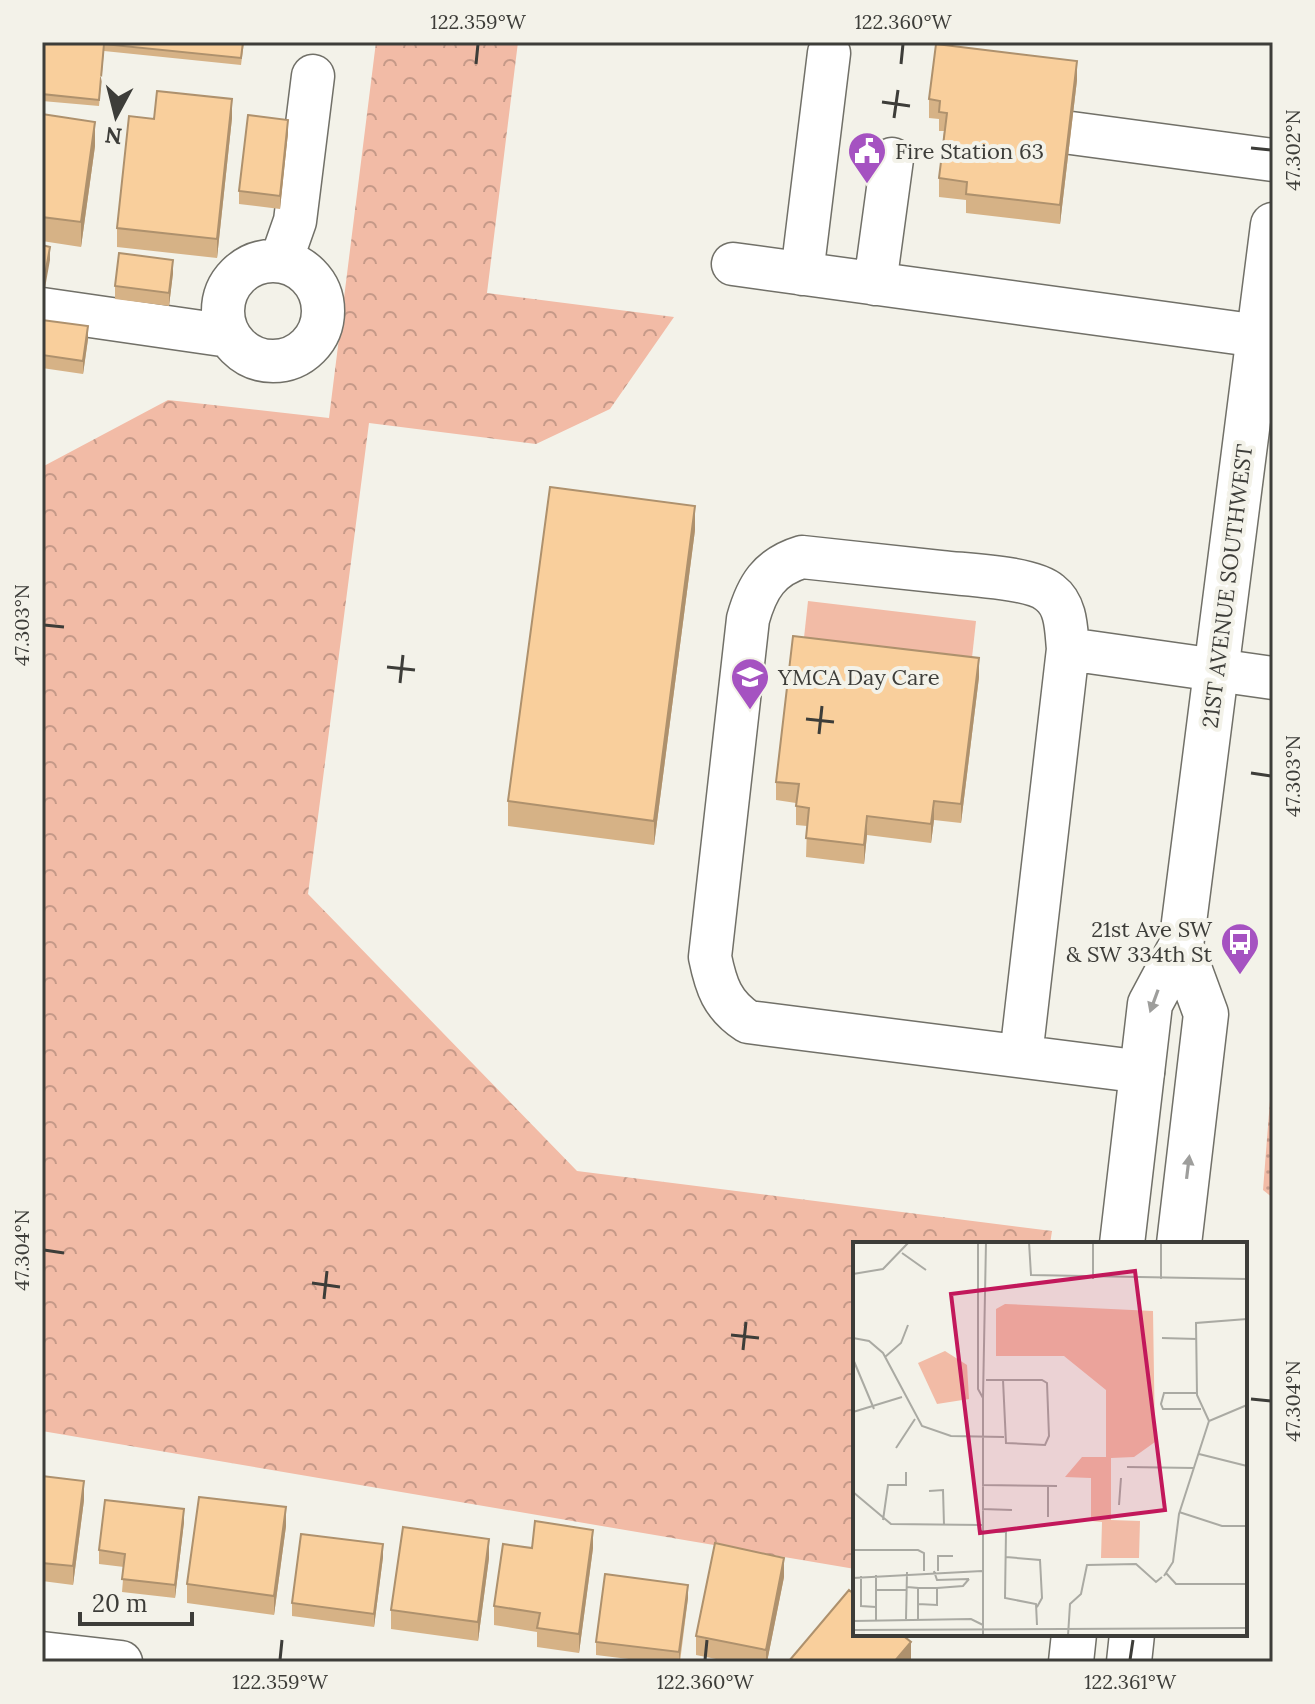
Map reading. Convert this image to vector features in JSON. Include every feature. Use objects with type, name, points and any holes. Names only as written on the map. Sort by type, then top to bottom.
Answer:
[{"type":"main road","name":"21ST AVENUE SOUTHWEST","points":[[1122,1242],[1150,1004],[1181,946],[1273,225]]},
{"type":"main road","name":"21ST AVENUE SOUTHWEST","points":[[1179,1242],[1206,1014],[1181,946]]},
{"type":"main road","points":[[1071,1662],[1074,1636]]},
{"type":"main road","points":[[1129,1662],[1132,1636]]},
{"type":"street","points":[[802,274],[829,53]]},
{"type":"street","points":[[281,261],[295,221],[313,76]]},
{"type":"street","points":[[1071,133],[1273,160]]},
{"type":"street","points":[[875,284],[892,159]]},
{"type":"street","points":[[264,261],[281,261],[298,266],[311,277],[324,307],[322,323],[316,338],[305,351],[275,361],[259,359],[244,352],[229,336],[222,310],[225,293],[234,278],[247,267],[264,261]]},
{"type":"street","points":[[733,264],[1259,336]]},
{"type":"street","points":[[42,309],[229,336]]},
{"type":"street","points":[[1021,1056],[1068,649],[1061,606],[1051,593],[1037,586],[992,578],[802,557],[786,562],[761,585],[748,619],[710,957],[720,994],[748,1022],[1143,1072]]},
{"type":"street","points":[[1068,649],[1273,678]]},
{"type":"street","points":[[42,1653],[121,1662]]},
{"type":"green space","points":[[376,42],[518,42],[487,293],[674,317],[610,409],[536,444],[369,423],[308,894],[577,1171],[1052,1231],[1050,1242],[853,1242],[853,1569],[42,1431],[42,467],[168,400],[329,418]]},
{"type":"green space","points":[[808,601],[976,621],[970,676],[802,656]]},
{"type":"green space","points":[[1273,1062],[1273,1198],[1263,1190]]},
{"type":"building","points":[[42,42],[243,42],[241,58],[104,44],[99,100],[42,94]]},
{"type":"building","points":[[936,44],[1077,61],[1060,205],[966,194],[967,182],[939,178],[947,113],[939,112],[940,101],[929,99]]},
{"type":"building","points":[[157,91],[232,99],[217,239],[117,228],[129,116],[154,119]]},
{"type":"building","points":[[42,114],[95,122],[81,222],[42,217]]},
{"type":"building","points":[[248,115],[288,120],[280,196],[239,191]]},
{"type":"building","points":[[42,245],[50,247],[43,286],[42,286]]},
{"type":"building","points":[[119,253],[173,260],[169,293],[115,286]]},
{"type":"building","points":[[42,320],[88,326],[83,361],[42,355]]},
{"type":"building","points":[[550,487],[695,506],[654,821],[508,801]]},
{"type":"building","points":[[793,636],[979,658],[961,804],[934,801],[931,824],[867,816],[864,845],[806,838],[809,808],[796,806],[799,784],[776,782]]},
{"type":"building","points":[[42,1476],[84,1481],[73,1566],[42,1563]]},
{"type":"building","points":[[199,1497],[286,1507],[274,1596],[187,1584]]},
{"type":"building","points":[[105,1500],[184,1509],[175,1585],[122,1579],[125,1554],[99,1550]]},
{"type":"building","points":[[535,1521],[593,1530],[579,1634],[537,1628],[540,1613],[494,1606],[503,1544],[532,1548]]},
{"type":"building","points":[[403,1527],[489,1539],[478,1622],[391,1610]]},
{"type":"building","points":[[301,1534],[383,1544],[374,1614],[292,1603]]},
{"type":"building","points":[[715,1543],[784,1558],[766,1650],[696,1636]]},
{"type":"building","points":[[605,1574],[688,1585],[679,1652],[596,1642]]},
{"type":"building","points":[[849,1590],[853,1593],[853,1636],[904,1636],[911,1642],[894,1662],[789,1661]]},
{"type":"place","name":"Fire Station 63","points":[[867,185]]},
{"type":"place","name":"YMCA Day Care","points":[[750,711]]},
{"type":"place","name":"21st Ave SW & SW 334th St","points":[[1240,976]]}]
